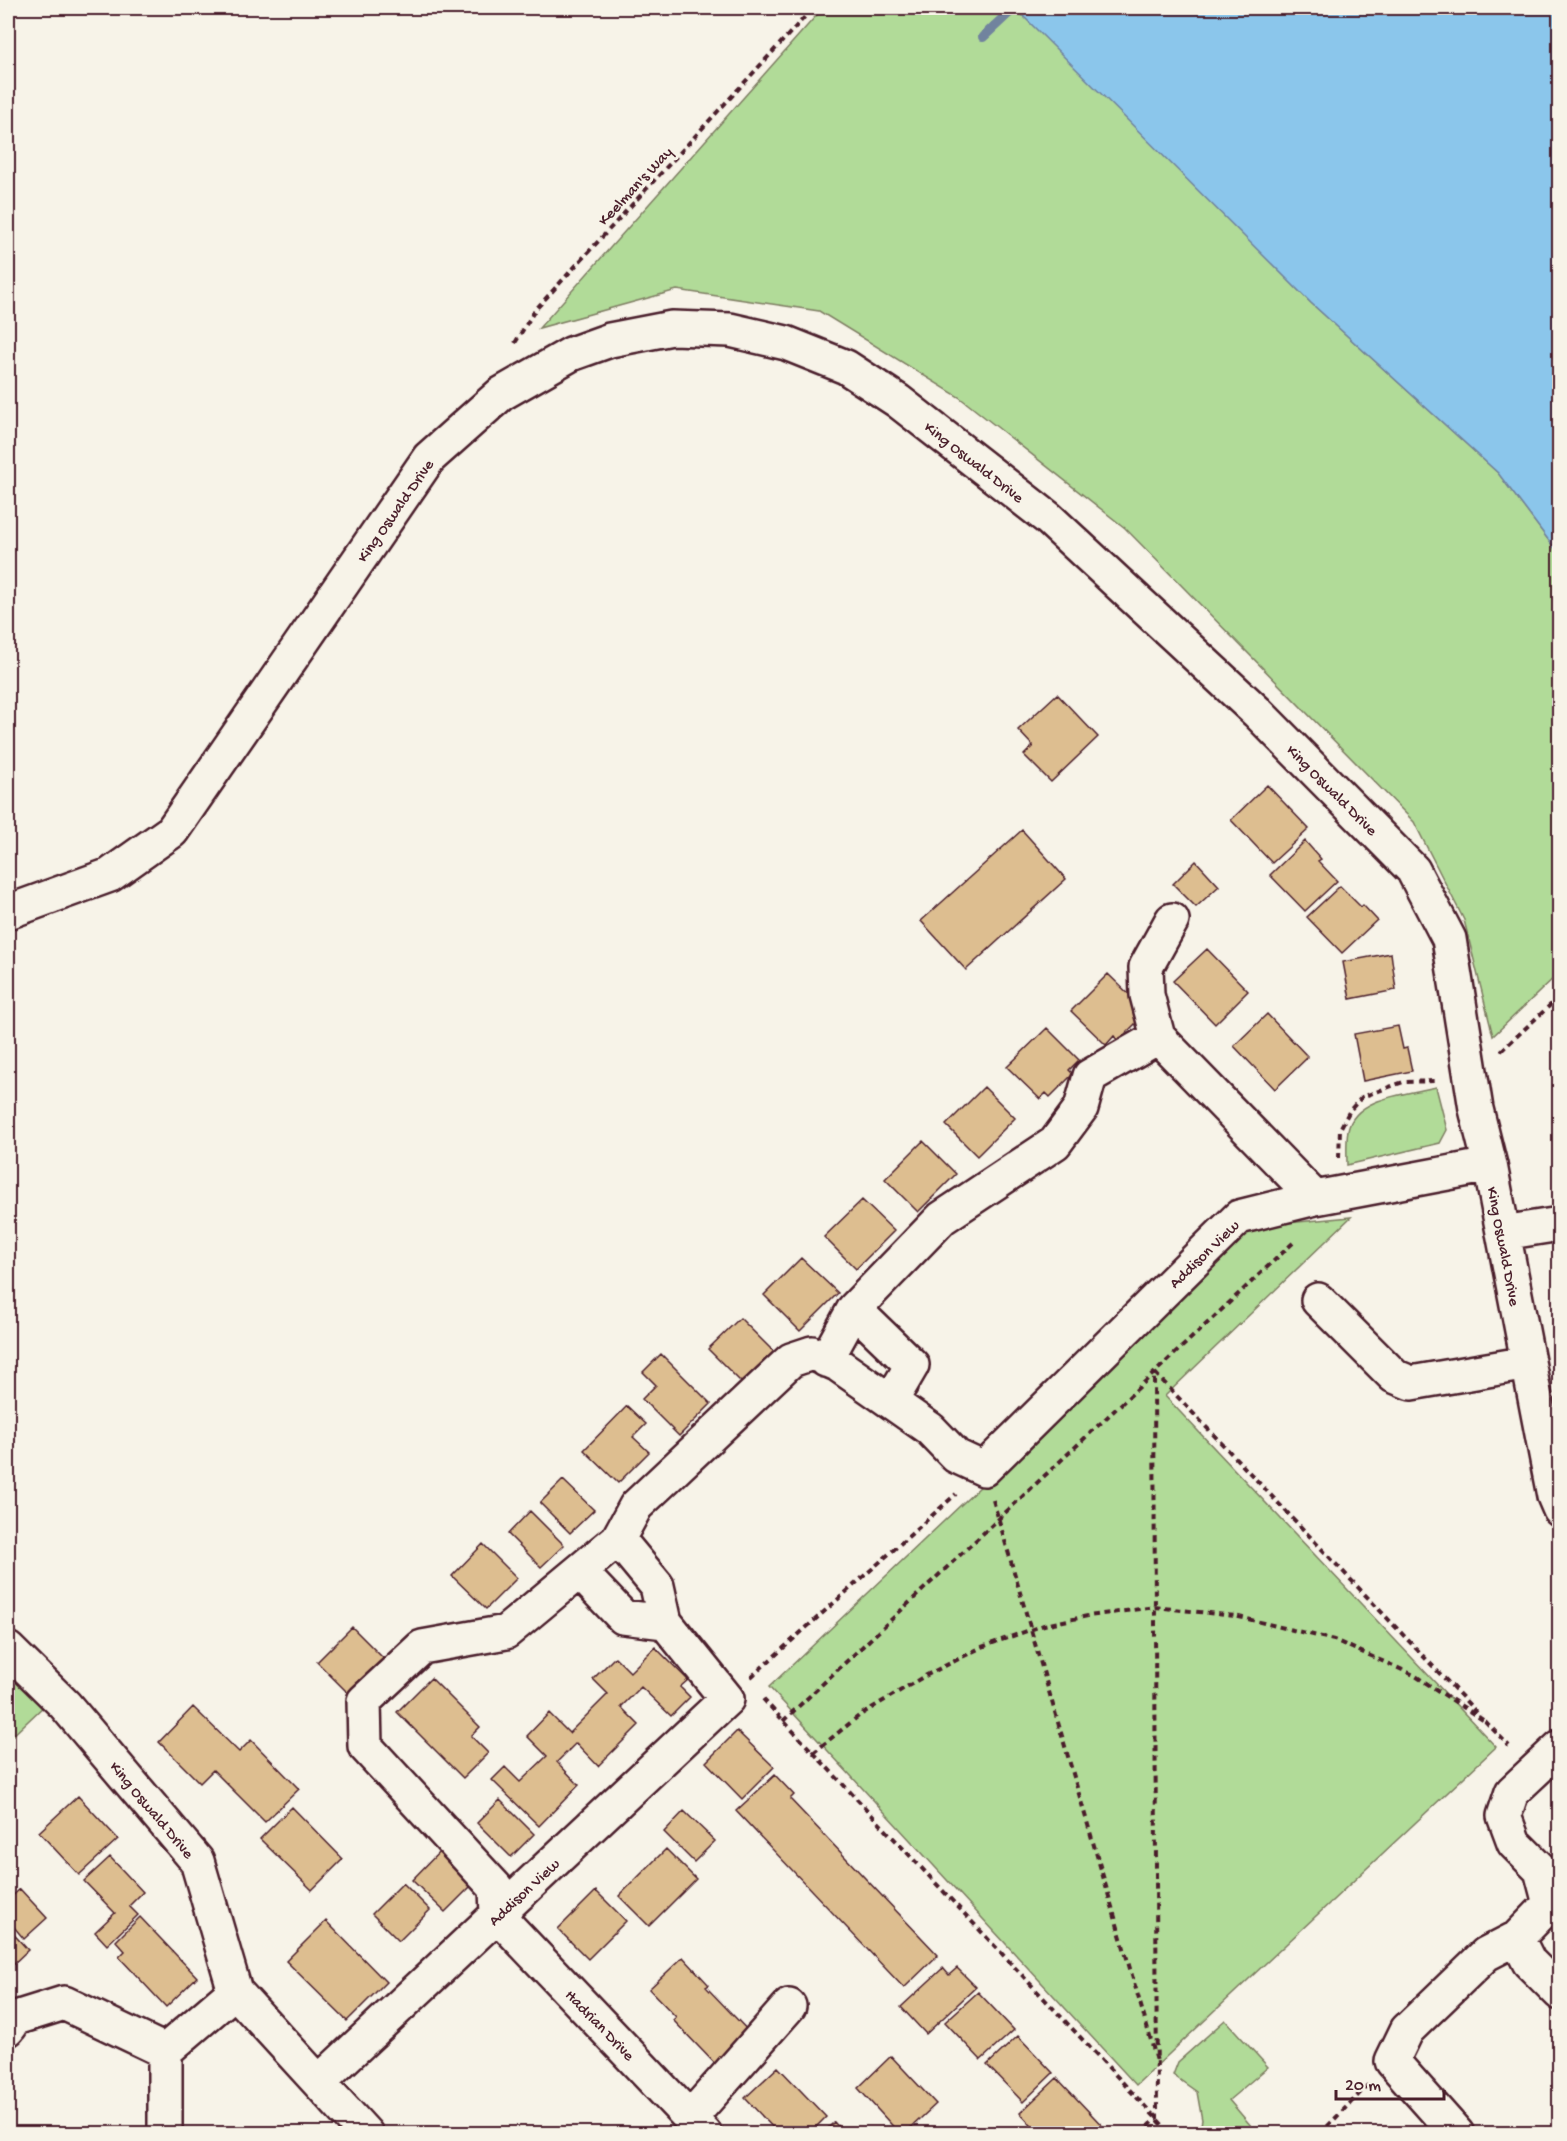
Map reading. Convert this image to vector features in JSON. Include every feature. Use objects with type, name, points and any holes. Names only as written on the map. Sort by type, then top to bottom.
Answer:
[{"type":"street","name":"King Oswald Drive","points":[[8,912],[110,875],[172,831],[429,458],[501,394],[571,354],[610,340],[672,328],[730,330],[786,343],[846,367],[898,401],[1048,518],[1257,712],[1413,870],[1449,939],[1471,1080],[1490,1165],[1554,1496],[1560,1510]]},
{"type":"street","points":[[1172,920],[1146,968],[1148,995],[1158,1037],[1327,1196]]},
{"type":"street","points":[[826,1360],[854,1309],[942,1218],[1055,1143],[1081,1108],[1090,1076],[1158,1037]]},
{"type":"street","name":"Addison View","points":[[984,1468],[1239,1217],[1327,1196],[1490,1165]]},
{"type":"street","points":[[1503,1233],[1560,1224]]},
{"type":"street","points":[[1318,1300],[1394,1376],[1411,1383],[1528,1363]]},
{"type":"street","points":[[854,1309],[912,1365],[891,1401]]},
{"type":"street","points":[[497,1915],[496,1888],[365,1746],[364,1701],[422,1647],[506,1632],[618,1539],[636,1506],[791,1360],[812,1353],[837,1364],[891,1401],[930,1429],[956,1456],[984,1468]]},
{"type":"street","points":[[618,1539],[657,1586],[666,1622],[736,1690]]},
{"type":"street","points":[[580,1572],[623,1617],[666,1622]]},
{"type":"street","name":"King Oswald Drive","points":[[8,1649],[65,1705],[197,1861],[235,1991],[366,2133]]},
{"type":"street","name":"Addison View","points":[[319,2082],[736,1690]]},
{"type":"street","points":[[1457,2133],[1392,2061],[1407,2030],[1486,1954],[1517,1938],[1550,1904],[1541,1870],[1514,1843],[1504,1816],[1512,1792],[1560,1747]]},
{"type":"street","name":"Hadrian Drive","points":[[497,1915],[697,2126]]},
{"type":"street","points":[[1517,1938],[1529,1962],[1560,1993]]},
{"type":"street","points":[[165,2133],[165,2051],[235,1991]]},
{"type":"street","points":[[8,2030],[16,2018],[63,2003],[165,2051]]},
{"type":"street","points":[[697,2126],[789,2006]]},
{"type":"path","name":"Keelman's Way","points":[[501,394],[510,353],[535,310],[813,8]]},
{"type":"path","points":[[1327,1196],[1340,1129],[1350,1110],[1362,1097],[1403,1082],[1471,1080],[1560,996]]},
{"type":"path","points":[[783,1721],[1300,1235]]},
{"type":"path","points":[[1141,2133],[1157,2118],[1154,1372]]},
{"type":"path","points":[[1154,1372],[1533,1772]]},
{"type":"path","points":[[1157,2061],[984,1468],[736,1690],[783,1721],[1171,2133]]},
{"type":"path","points":[[813,1753],[861,1715],[923,1677],[982,1647],[1030,1629],[1088,1616],[1155,1607],[1235,1616],[1334,1641],[1414,1675],[1486,1722]]},
{"type":"path","points":[[1320,2133],[1392,2061]]},
{"type":"green space","points":[[823,8],[1021,8],[1311,303],[1498,473],[1559,554],[1559,973],[1493,1036],[1464,920],[1414,822],[1125,528],[959,397],[819,311],[677,290],[539,328]]},
{"type":"green space","points":[[1436,1087],[1447,1130],[1440,1143],[1347,1165],[1348,1131],[1352,1120],[1360,1111],[1384,1099]]},
{"type":"green space","points":[[1351,1217],[1165,1396],[1496,1747],[1136,2085],[769,1687],[1255,1226]]},
{"type":"green space","points":[[8,1670],[47,1703],[8,1740]]},
{"type":"green space","points":[[1225,2020],[1268,2067],[1229,2100],[1257,2133],[1199,2133],[1202,2120],[1197,2092],[1173,2075],[1178,2062]]},
{"type":"water","points":[[1015,8],[1559,8],[1559,554],[1498,473],[1311,303]]},
{"type":"building","points":[[1057,694],[1098,737],[1051,782],[1024,755],[1033,746],[1018,730]]},
{"type":"building","points":[[1267,785],[1309,829],[1272,863],[1231,820]]},
{"type":"building","points":[[1022,830],[1066,879],[966,970],[921,921]]},
{"type":"building","points":[[1305,841],[1321,859],[1318,861],[1337,881],[1305,911],[1270,875]]},
{"type":"building","points":[[1196,861],[1219,886],[1196,907],[1173,884]]},
{"type":"building","points":[[1340,886],[1377,920],[1342,953],[1307,917]]},
{"type":"building","points":[[1207,949],[1248,991],[1215,1024],[1173,981]]},
{"type":"building","points":[[1391,953],[1396,990],[1350,999],[1343,962]]},
{"type":"building","points":[[1108,974],[1143,1008],[1135,1016],[1139,1020],[1118,1041],[1114,1036],[1106,1045],[1071,1011]]},
{"type":"building","points":[[1267,1014],[1308,1057],[1275,1089],[1234,1046]]},
{"type":"building","points":[[1398,1026],[1403,1049],[1407,1048],[1412,1071],[1363,1081],[1354,1034]]},
{"type":"building","points":[[1047,1028],[1079,1060],[1069,1070],[1073,1074],[1050,1097],[1046,1093],[1040,1099],[1007,1067]]},
{"type":"building","points":[[984,1087],[1015,1118],[977,1156],[946,1125]]},
{"type":"building","points":[[923,1141],[956,1174],[918,1212],[885,1179]]},
{"type":"building","points":[[862,1200],[894,1231],[856,1269],[824,1237]]},
{"type":"building","points":[[801,1258],[838,1293],[800,1331],[764,1295]]},
{"type":"building","points":[[740,1318],[776,1354],[745,1386],[708,1349]]},
{"type":"building","points":[[661,1354],[711,1404],[679,1436],[642,1399],[656,1385],[643,1372]]},
{"type":"building","points":[[627,1406],[646,1424],[633,1437],[649,1452],[618,1483],[584,1450]]},
{"type":"building","points":[[563,1480],[594,1510],[570,1533],[540,1503]]},
{"type":"building","points":[[530,1511],[564,1545],[541,1567],[508,1534]]},
{"type":"building","points":[[483,1544],[517,1578],[486,1609],[452,1576]]},
{"type":"building","points":[[352,1627],[387,1662],[352,1697],[317,1662]]},
{"type":"building","points":[[655,1647],[688,1680],[680,1687],[690,1697],[671,1716],[641,1687],[621,1707],[639,1725],[598,1766],[576,1743],[557,1762],[579,1785],[539,1826],[492,1780],[505,1767],[520,1782],[547,1756],[527,1736],[549,1713],[569,1733],[608,1694],[593,1679],[615,1657],[630,1672]]},
{"type":"building","points":[[431,1678],[480,1727],[471,1736],[488,1753],[463,1778],[397,1712]]},
{"type":"building","points":[[193,1707],[239,1752],[251,1740],[299,1789],[265,1822],[213,1770],[200,1783],[159,1742]]},
{"type":"building","points":[[737,1731],[774,1767],[742,1799],[706,1762]]},
{"type":"building","points":[[775,1775],[794,1795],[790,1799],[938,1955],[904,1988],[736,1811]]},
{"type":"building","points":[[78,1796],[118,1839],[79,1875],[39,1832]]},
{"type":"building","points":[[500,1800],[534,1834],[511,1857],[477,1823]]},
{"type":"building","points":[[292,1807],[343,1859],[312,1890],[260,1839]]},
{"type":"building","points":[[684,1811],[715,1841],[694,1862],[664,1832]]},
{"type":"building","points":[[444,1847],[477,1880],[445,1912],[412,1880]]},
{"type":"building","points":[[666,1849],[696,1879],[649,1926],[619,1896]]},
{"type":"building","points":[[110,1857],[143,1892],[129,1906],[138,1915],[107,1945],[95,1932],[115,1913],[84,1881]]},
{"type":"building","points":[[403,1883],[430,1910],[399,1941],[372,1914]]},
{"type":"building","points":[[20,1889],[47,1918],[24,1939],[8,1920],[8,1900]]},
{"type":"building","points":[[596,1891],[626,1921],[588,1959],[558,1929]]},
{"type":"building","points":[[140,1917],[197,1977],[166,2007],[119,1957],[125,1951],[116,1941]]},
{"type":"building","points":[[326,1921],[386,1982],[347,2021],[286,1961]]},
{"type":"building","points":[[8,1928],[28,1950],[8,1969]]},
{"type":"building","points":[[683,1957],[709,1985],[706,1987],[755,2038],[721,2070],[673,2020],[676,2017],[649,1989]]},
{"type":"building","points":[[943,1968],[949,1975],[957,1968],[976,1987],[926,2034],[901,2007]]},
{"type":"building","points":[[978,1992],[1014,2030],[981,2060],[945,2022]]},
{"type":"building","points":[[1018,2036],[1053,2073],[1023,2102],[987,2065]]},
{"type":"building","points":[[891,2056],[936,2104],[904,2134],[900,2134],[858,2088]]},
{"type":"building","points":[[778,2067],[826,2117],[809,2134],[779,2134],[745,2098]]},
{"type":"building","points":[[1057,2078],[1110,2134],[1039,2134],[1020,2113]]},
{"type":"building","points":[[834,2122],[845,2134],[822,2134]]},
{"type":"waterway","points":[[983,37],[1014,8]]}]
